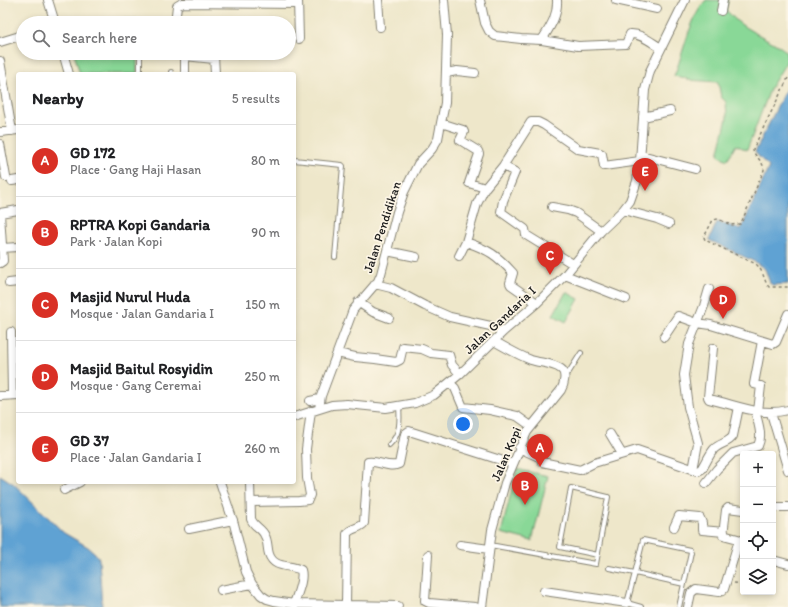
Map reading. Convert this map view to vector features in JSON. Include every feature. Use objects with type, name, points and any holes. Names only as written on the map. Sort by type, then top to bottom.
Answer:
[{"type":"street","points":[[48,0],[52,16]]},
{"type":"street","points":[[378,0],[380,26]]},
{"type":"street","name":"Jalan Pendidikan","points":[[252,502],[306,501],[309,498],[306,449],[315,410],[353,310],[382,274],[397,212],[404,192],[418,164],[432,149],[438,139],[445,103],[448,35],[444,0]]},
{"type":"street","points":[[480,0],[485,23],[489,31],[495,36],[542,40],[578,46],[624,44],[627,43],[630,34],[632,34],[643,37],[661,48]]},
{"type":"street","points":[[542,40],[553,23],[557,13],[558,0]]},
{"type":"street","points":[[616,0],[657,9]]},
{"type":"street","name":"Jalan Gandaria I","points":[[296,416],[332,405],[347,404],[386,408],[425,400],[450,383],[504,331],[537,303],[565,275],[601,231],[623,210],[630,201],[641,158],[645,90],[648,77],[684,0]]},
{"type":"street","points":[[721,11],[723,0]]},
{"type":"street","points":[[175,16],[177,6],[182,3],[298,2],[299,39]]},
{"type":"street","points":[[0,42],[16,37]]},
{"type":"street","points":[[65,60],[68,72]]},
{"type":"street","points":[[183,60],[184,72]]},
{"type":"street","points":[[214,60],[214,72]]},
{"type":"street","points":[[0,61],[15,130],[0,132]]},
{"type":"street","points":[[446,74],[457,71],[475,73]]},
{"type":"street","points":[[644,117],[670,111]]},
{"type":"street","points":[[459,256],[466,242],[477,204],[485,188],[503,166],[532,121],[544,125],[578,149],[600,152],[602,154],[604,166],[641,158],[695,169]]},
{"type":"street","points":[[441,123],[463,130],[460,140],[478,151],[479,154],[469,182],[485,188]]},
{"type":"street","points":[[0,144],[12,179]]},
{"type":"street","points":[[503,166],[515,173],[504,196],[501,210],[502,213],[524,229],[526,235],[573,264]]},
{"type":"street","points":[[552,207],[576,213],[601,231]]},
{"type":"street","points":[[1,262],[2,248],[0,213],[16,210]]},
{"type":"street","points":[[623,210],[657,219],[669,224]]},
{"type":"street","points":[[466,242],[484,248],[498,257],[513,273],[510,283],[511,285],[537,303]]},
{"type":"street","points":[[2,248],[16,246]]},
{"type":"street","points":[[387,251],[416,257]]},
{"type":"street","points":[[565,275],[626,299]]},
{"type":"street","points":[[9,283],[16,282]]},
{"type":"street","points":[[375,284],[391,288],[450,317],[495,327],[504,331]]},
{"type":"street","points":[[693,470],[698,443],[688,407],[684,375],[689,344],[709,289]]},
{"type":"street","points":[[358,302],[373,312],[388,318]]},
{"type":"street","points":[[664,337],[678,316],[697,323],[711,325],[771,344],[775,343],[788,314]]},
{"type":"street","points":[[0,396],[15,395],[11,332]]},
{"type":"street","points":[[494,341],[529,359],[561,369],[564,374]]},
{"type":"street","points":[[706,483],[733,453],[758,446],[761,441],[756,411],[761,386],[754,384],[762,341]]},
{"type":"street","points":[[337,353],[355,357],[396,362],[400,361],[402,348],[405,347],[425,350],[449,355],[452,365],[460,374]]},
{"type":"street","points":[[713,348],[709,399],[756,411],[771,413],[788,410]]},
{"type":"street","name":"Jalan Kopi","points":[[482,607],[496,514],[505,483],[513,464],[523,450],[531,426],[561,390],[563,386],[564,374]]},
{"type":"street","points":[[450,383],[455,388],[463,407],[507,413],[521,417],[531,426]]},
{"type":"street","points":[[310,401],[320,399]]},
{"type":"street","points":[[523,450],[541,458],[542,462],[580,470],[594,463],[637,450],[698,471],[702,469],[715,448],[730,440],[739,407]]},
{"type":"street","points":[[771,413],[786,456],[787,469]]},
{"type":"street","points":[[346,606],[347,534],[349,531],[364,523],[368,463],[370,461],[393,466],[399,464],[406,432],[410,432],[513,464]]},
{"type":"street","points":[[610,434],[622,454]]},
{"type":"street","points":[[64,490],[76,484]]},
{"type":"street","points":[[221,484],[233,520],[245,569],[252,584],[261,595],[268,599],[294,604],[398,606]]},
{"type":"street","points":[[250,484],[252,502],[251,519],[254,525],[262,530],[265,535],[272,560],[278,565],[296,567],[302,572],[294,604]]},
{"type":"street","points":[[776,507],[788,507]]},
{"type":"street","points":[[688,607],[691,593],[696,589],[722,592],[740,549],[739,539],[724,536],[727,509],[740,510]]},
{"type":"street","points":[[674,527],[679,516],[700,518],[702,530],[724,532]]},
{"type":"street","points":[[189,529],[233,520]]},
{"type":"street","points":[[460,545],[490,547]]},
{"type":"street","points":[[428,555],[424,599],[429,604],[482,607]]},
{"type":"street","points":[[776,561],[788,564]]},
{"type":"street","points":[[221,590],[252,584]]},
{"type":"street","points":[[544,591],[627,604]]},
{"type":"lane","points":[[140,60],[140,72]]},
{"type":"lane","points":[[296,160],[343,166],[335,257]]},
{"type":"lane","points":[[564,374],[569,372],[581,353]]},
{"type":"lane","points":[[389,445],[395,440],[397,435],[399,406]]},
{"type":"lane","points":[[490,547],[596,564],[598,555],[608,497],[571,488],[560,547],[598,555]]},
{"type":"lane","points":[[641,607],[627,604],[643,540],[689,550],[691,552],[680,607]]},
{"type":"lane","points":[[609,568],[684,584]]},
{"type":"path","points":[[788,78],[753,149],[754,153],[763,163],[764,170],[742,221],[740,224],[731,225],[718,219],[713,220],[704,237],[705,240],[756,264],[762,270],[769,287],[788,287]]},
{"type":"path","points":[[725,586],[740,584]]},
{"type":"green space","points":[[706,0],[728,0],[726,10],[738,22],[747,29],[786,51],[787,61],[771,87],[747,150],[736,145],[727,160],[718,155],[727,118],[726,102],[721,97],[718,82],[687,80],[686,78],[674,76],[691,26],[700,7]]},
{"type":"green space","points":[[76,60],[137,60],[137,72],[79,72]]},
{"type":"green space","points":[[566,292],[579,299],[566,322],[553,315]]},
{"type":"green space","points":[[517,469],[548,476],[532,541],[501,533]]},
{"type":"water","points":[[788,85],[788,284],[772,285],[765,269],[755,262],[709,240],[717,222],[741,229],[769,167],[755,152]]},
{"type":"water","points":[[0,475],[14,484],[64,533],[88,547],[95,553],[99,559],[102,607],[0,607]]},
{"type":"place","name":"GD 37","points":[[645,191]]},
{"type":"place","name":"Masjid Nurul Huda","points":[[550,275]]},
{"type":"place","name":"Masjid Baitul Rosyidin","points":[[723,319]]},
{"type":"place","name":"GD 172","points":[[540,467]]},
{"type":"place","name":"RPTRA Kopi Gandaria","points":[[525,505]]}]
